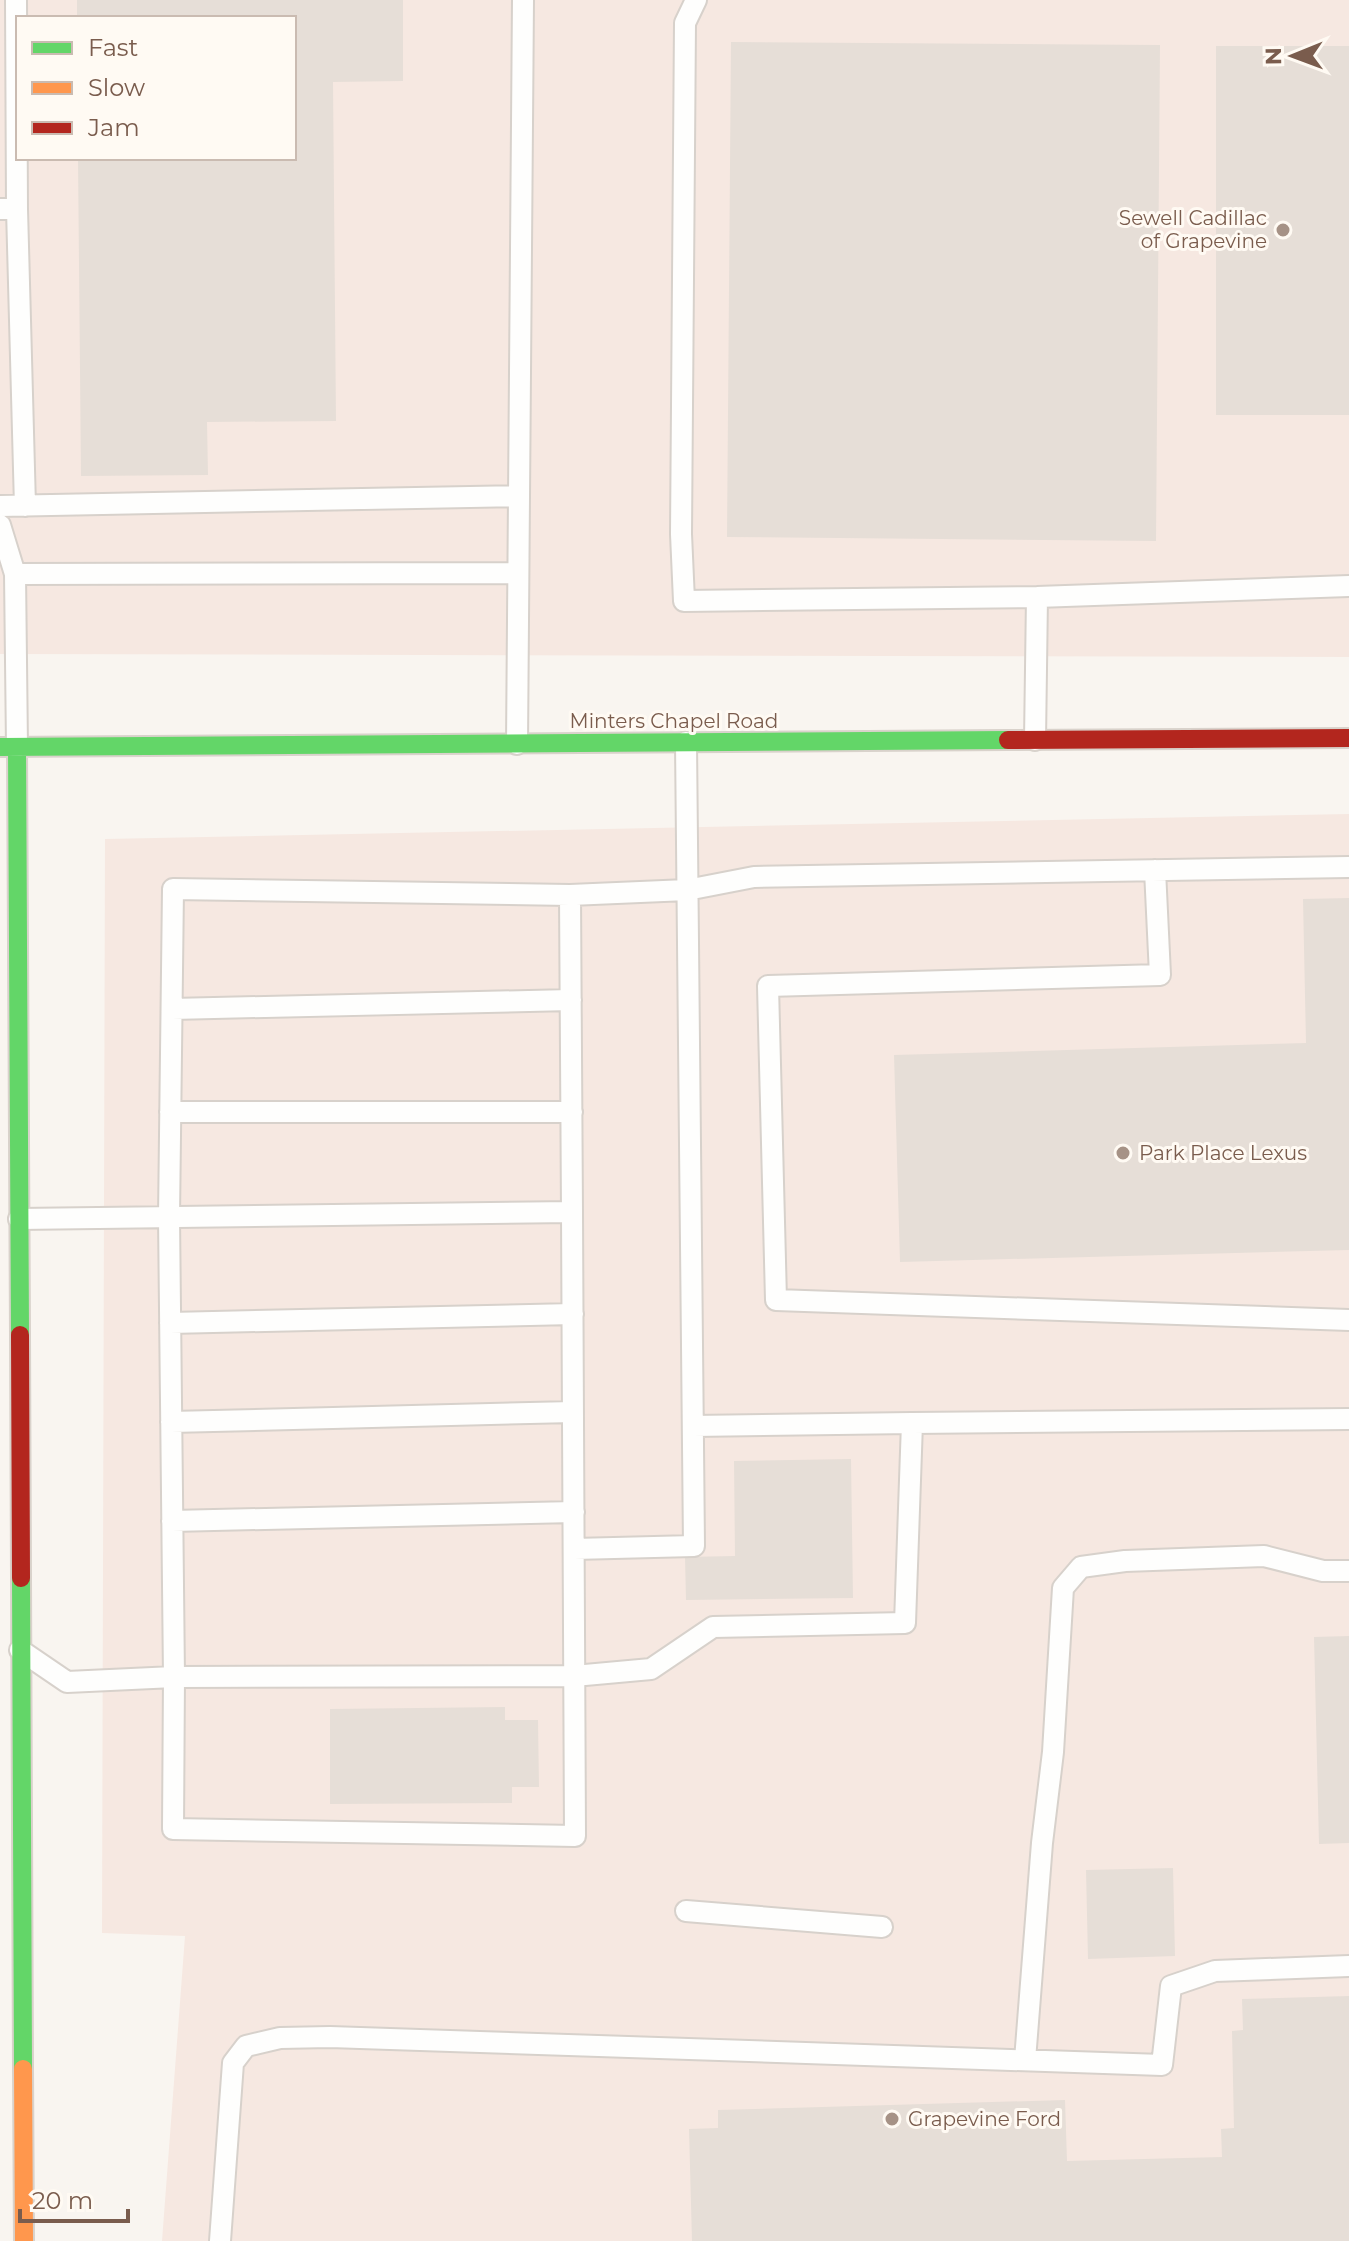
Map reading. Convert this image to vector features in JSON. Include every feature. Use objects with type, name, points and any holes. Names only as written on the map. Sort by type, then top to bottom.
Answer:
[{"type":"street","name":"Minters Chapel Road","points":[[9,747],[1349,738]]},
{"type":"street","points":[[9,747],[19,1219],[24,2241]]},
{"type":"lane","points":[[16,0],[9,209],[25,506]]},
{"type":"lane","points":[[517,744],[523,0]]},
{"type":"lane","points":[[696,0],[685,23],[681,534],[684,601],[1037,597],[1349,586]]},
{"type":"lane","points":[[0,506],[518,496]]},
{"type":"lane","points":[[0,525],[15,574],[9,747]]},
{"type":"lane","points":[[15,574],[517,573]]},
{"type":"lane","points":[[1035,740],[1037,597]]},
{"type":"lane","points":[[574,1549],[694,1546],[686,742]]},
{"type":"lane","points":[[570,895],[575,1836],[173,1829],[169,1217],[173,889],[570,895],[687,890],[754,877],[1349,867]]},
{"type":"lane","points":[[1155,870],[1160,975],[768,986],[776,1300],[1349,1320]]},
{"type":"lane","points":[[172,1009],[571,1000]]},
{"type":"lane","points":[[170,1112],[572,1112]]},
{"type":"lane","points":[[19,1219],[572,1212]]},
{"type":"lane","points":[[170,1323],[573,1314]]},
{"type":"lane","points":[[171,1422],[573,1412]]},
{"type":"lane","points":[[693,1426],[1349,1419]]},
{"type":"lane","points":[[0,1650],[22,1650],[67,1682],[174,1677],[574,1676],[651,1669],[713,1627],[905,1623],[912,1423]]},
{"type":"lane","points":[[172,1521],[574,1512]]},
{"type":"lane","points":[[1025,2060],[1042,1843],[1053,1752],[1063,1588],[1081,1567],[1125,1561],[1264,1556],[1323,1571],[1349,1571]]},
{"type":"lane","points":[[686,1911],[882,1927]]},
{"type":"lane","points":[[220,2241],[233,2063],[246,2046],[280,2038],[330,2037],[1162,2065],[1171,1986],[1215,1971],[1349,1966]]},
{"type":"shaded area","points":[[0,0],[1349,0],[1349,657],[0,654]]},
{"type":"shaded area","points":[[1349,814],[1349,2241],[162,2241],[185,1936],[102,1933],[105,839]]},
{"type":"building","points":[[77,0],[403,0],[403,81],[333,82],[336,421],[207,422],[208,475],[81,476],[78,160],[296,160],[296,16],[77,16]]},
{"type":"building","points":[[731,42],[1160,45],[1156,541],[727,537]]},
{"type":"building","name":"Sewell Cadillac of Grapevine","points":[[1216,46],[1349,46],[1349,415],[1216,415]]},
{"type":"building","name":"Park Place Lexus","points":[[1349,898],[1349,1250],[900,1262],[894,1055],[1306,1043],[1303,899]]},
{"type":"building","points":[[851,1459],[853,1598],[686,1600],[685,1557],[735,1556],[734,1461]]},
{"type":"building","points":[[1349,1636],[1349,1843],[1319,1844],[1314,1637]]},
{"type":"building","points":[[505,1707],[505,1720],[538,1720],[539,1787],[512,1787],[512,1803],[330,1804],[330,1709]]},
{"type":"building","points":[[1173,1868],[1175,1956],[1088,1959],[1086,1870]]},
{"type":"building","name":"Grapevine Ford","points":[[1349,1996],[1349,2241],[692,2241],[689,2129],[718,2128],[718,2110],[1065,2100],[1067,2161],[1222,2157],[1221,2129],[1234,2128],[1232,2031],[1243,2030],[1242,1999]]},
{"type":"traffic: fast","points":[[0,747],[1008,740]]},
{"type":"traffic: fast","points":[[17,747],[20,1335]]},
{"type":"traffic: fast","points":[[21,1578],[23,2069]]},
{"type":"traffic: slow","points":[[23,2069],[24,2241]]},
{"type":"traffic: jam","points":[[1008,740],[1349,738]]},
{"type":"traffic: jam","points":[[20,1335],[21,1578]]},
{"type":"place","name":"Sewell Cadillac of Grapevine","points":[[1283,230]]},
{"type":"place","name":"Park Place Lexus","points":[[1123,1153]]},
{"type":"place","name":"Grapevine Ford","points":[[892,2119]]}]
